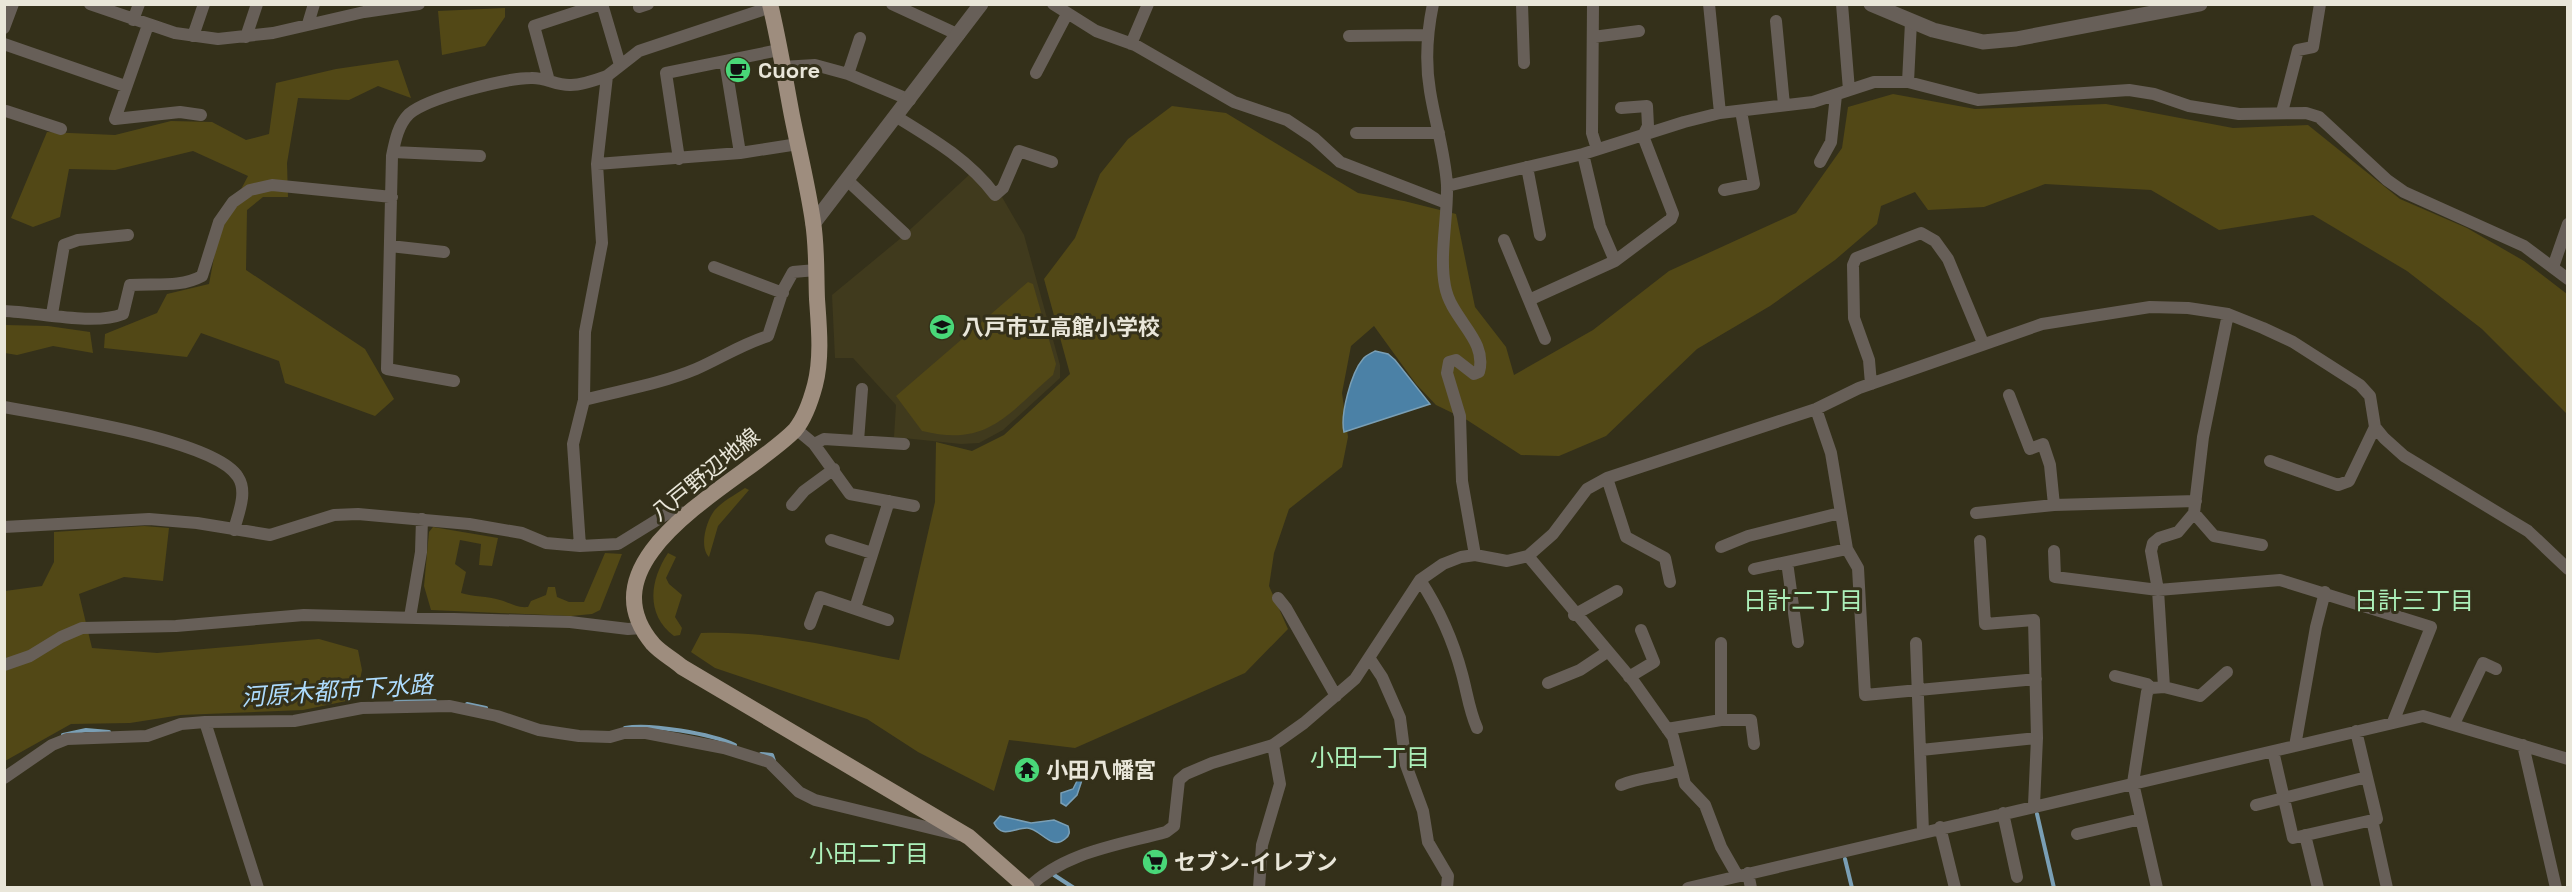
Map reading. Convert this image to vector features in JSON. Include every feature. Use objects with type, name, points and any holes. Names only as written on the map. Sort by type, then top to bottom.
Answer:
[{"type":"main road","name":"八戸野辺地線","points":[[770,6],[813,224],[819,333],[818,374],[808,408],[796,429],[659,539],[644,559],[636,582],[635,608],[642,628],[654,645],[682,666],[969,837],[1028,888]]},
{"type":"street","points":[[4,28],[13,4]]},
{"type":"street","points":[[90,4],[148,25],[193,36],[218,39],[246,37],[308,24],[365,8],[419,4]]},
{"type":"street","points":[[133,20],[139,4]]},
{"type":"street","points":[[193,36],[204,4]]},
{"type":"street","points":[[246,37],[257,4]]},
{"type":"street","points":[[308,24],[314,4]]},
{"type":"street","points":[[549,81],[534,26],[602,4],[620,65]]},
{"type":"street","points":[[892,4],[909,8],[959,35]]},
{"type":"street","points":[[813,224],[910,100],[981,4]]},
{"type":"street","points":[[1053,4],[1095,31],[1131,44],[1234,102],[1287,120],[1314,138],[1340,162],[1446,202]]},
{"type":"street","points":[[1131,44],[1148,4]]},
{"type":"street","points":[[1433,4],[1426,35],[1429,90],[1439,133],[1447,186],[1444,283],[1448,303],[1470,333],[1479,350],[1479,372],[1474,374],[1456,360],[1449,362],[1447,373],[1460,416],[1462,481],[1475,555]]},
{"type":"street","points":[[1522,4],[1524,63]]},
{"type":"street","points":[[1593,4],[1592,133],[1597,149]]},
{"type":"street","points":[[1709,4],[1720,113]]},
{"type":"street","points":[[1842,4],[1849,90]]},
{"type":"street","points":[[1871,4],[1911,22],[1967,39],[1999,41],[2200,4]]},
{"type":"street","points":[[2282,112],[2298,50],[2313,47],[2320,4]]},
{"type":"street","points":[[454,381],[387,369],[393,152],[402,124],[409,114],[424,105],[478,88],[528,78],[542,78],[571,86],[607,76],[639,51],[770,6]]},
{"type":"street","points":[[1036,73],[1067,14]]},
{"type":"street","points":[[1776,21],[1784,105]]},
{"type":"street","points":[[1908,82],[1911,22]]},
{"type":"street","points":[[148,25],[115,119],[180,112],[201,115]]},
{"type":"street","points":[[1593,37],[1639,31]]},
{"type":"street","points":[[1349,36],[1426,35]]},
{"type":"street","points":[[848,74],[860,38]]},
{"type":"street","points":[[4,44],[125,86]]},
{"type":"street","points":[[679,159],[666,73],[779,50]]},
{"type":"street","points":[[725,61],[740,153]]},
{"type":"street","points":[[783,68],[815,65],[848,74],[910,100]]},
{"type":"street","points":[[580,546],[573,444],[584,400],[585,332],[602,243],[597,164],[607,76]]},
{"type":"street","points":[[1447,186],[1583,154],[1720,113],[1814,102],[1874,82],[1908,82],[1978,100],[2129,90],[2154,94],[2189,106],[2239,114],[2282,112],[2306,113],[2319,117],[2386,180],[2404,192],[2524,246],[2568,279]]},
{"type":"street","points":[[1820,162],[1831,142],[1836,95]]},
{"type":"street","points":[[1529,300],[1615,261],[1671,219],[1672,214],[1643,136],[1648,126],[1647,106],[1620,108]]},
{"type":"street","points":[[1724,190],[1754,184],[1740,111]]},
{"type":"street","points":[[5,114],[61,129]]},
{"type":"street","points":[[897,117],[939,142],[983,178],[995,195],[1004,188],[1019,151],[1052,162]]},
{"type":"street","points":[[1356,133],[1439,133]]},
{"type":"street","points":[[597,164],[740,153],[798,144]]},
{"type":"street","points":[[393,152],[480,156]]},
{"type":"street","points":[[1583,154],[1599,226],[1615,261]]},
{"type":"street","points":[[1527,167],[1540,235]]},
{"type":"street","points":[[848,180],[905,234]]},
{"type":"street","points":[[4,311],[87,319],[112,319],[123,314],[130,285],[164,285],[195,280],[202,276],[219,222],[233,202],[250,190],[272,185],[392,197]]},
{"type":"street","points":[[2553,267],[2568,224]]},
{"type":"street","points":[[1872,384],[1869,360],[1854,318],[1853,265],[1856,258],[1896,242],[1922,233],[1935,242],[1948,259],[1983,343]]},
{"type":"street","points":[[52,314],[60,252],[64,245],[78,240],[128,235]]},
{"type":"street","points":[[1504,240],[1545,339]]},
{"type":"street","points":[[390,246],[444,252]]},
{"type":"street","points":[[714,267],[783,293]]},
{"type":"street","points":[[584,400],[646,387],[696,369],[747,342],[768,336],[793,272],[816,270]]},
{"type":"street","points":[[1028,888],[1051,868],[1082,855],[1166,832],[1174,826],[1179,780],[1186,774],[1273,745],[1336,696],[1355,679],[1370,659],[1420,580],[1443,564],[1475,555],[1507,561],[1527,556],[1553,534],[1587,489],[1607,478],[1816,409],[1872,384],[1983,343],[2042,324],[2120,311],[2188,308],[2228,314],[2293,342],[2360,385],[2370,396],[2375,428],[2349,481],[2338,485],[2270,461]]},
{"type":"street","points":[[2158,687],[2158,590],[2151,551],[2153,543],[2159,538],[2178,532],[2195,507],[2203,437],[2228,314]]},
{"type":"street","points":[[858,441],[862,389]]},
{"type":"street","points":[[2009,395],[2030,449],[2043,444],[2050,465],[2054,505]]},
{"type":"street","points":[[4,407],[169,441],[196,449],[238,476],[243,491],[234,530]]},
{"type":"street","points":[[1816,409],[1832,453],[1847,549],[1858,568],[1865,696],[1917,689],[2036,679]]},
{"type":"street","points":[[2375,428],[2404,456],[2528,531],[2568,568]]},
{"type":"street","points":[[796,429],[814,444],[850,494],[914,506]]},
{"type":"street","points":[[814,444],[824,439],[904,444]]},
{"type":"street","points":[[792,506],[804,491],[834,469]]},
{"type":"street","points":[[1607,478],[1626,537],[1665,558],[1670,582]]},
{"type":"street","points":[[855,608],[889,501]]},
{"type":"street","points":[[1977,513],[2054,505],[2195,507]]},
{"type":"street","points":[[2195,507],[2214,536],[2262,545]]},
{"type":"street","points":[[4,527],[149,519],[270,535],[334,515],[422,519],[522,533],[546,543],[580,546],[618,544],[670,512],[689,513]]},
{"type":"street","points":[[1721,547],[1748,536],[1840,513]]},
{"type":"street","points":[[410,617],[421,552],[422,519]]},
{"type":"street","points":[[831,540],[872,553]]},
{"type":"street","points":[[1980,541],[1985,624],[2034,620],[2037,738],[2034,805]]},
{"type":"street","points":[[1754,569],[1847,549]]},
{"type":"street","points":[[2054,552],[2055,577],[2158,590],[2280,580],[2325,592],[2431,627],[2392,722]]},
{"type":"street","points":[[1527,556],[1574,615],[1629,677],[1673,737],[1685,784],[1705,805],[1721,847],[1751,888]]},
{"type":"street","points":[[1787,562],[1798,642]]},
{"type":"street","points":[[1420,580],[1439,610],[1463,675],[1477,728]]},
{"type":"street","points":[[1574,615],[1617,591]]},
{"type":"street","points":[[2295,746],[2316,627],[2325,592]]},
{"type":"street","points":[[810,624],[820,597],[888,620]]},
{"type":"street","points":[[1278,598],[1336,696]]},
{"type":"street","points":[[4,665],[30,656],[61,637],[82,628],[176,626],[304,615],[410,617],[642,628]]},
{"type":"street","points":[[1629,677],[1654,662],[1641,630]]},
{"type":"street","points":[[1720,643],[1721,720]]},
{"type":"street","points":[[1916,643],[1923,832]]},
{"type":"street","points":[[1548,683],[1580,670],[1607,652]]},
{"type":"street","points":[[1370,659],[1382,677],[1400,718],[1406,765],[1423,812],[1428,842],[1448,876],[1447,888]]},
{"type":"street","points":[[2454,724],[2483,663],[2496,669]]},
{"type":"street","points":[[2115,676],[2200,696],[2227,672]]},
{"type":"street","points":[[2157,888],[2133,783],[2144,700],[2147,692],[2158,687]]},
{"type":"street","points":[[4,778],[52,745],[67,739],[147,736],[174,726],[205,722],[273,723],[362,708],[440,706],[497,716],[539,730],[579,736],[610,737],[624,733],[646,733],[708,744],[769,762],[799,792],[832,806],[969,837]]},
{"type":"street","points":[[1688,888],[2034,805],[2423,716],[2568,759]]},
{"type":"street","points":[[1667,729],[1721,720],[1751,720],[1754,744]]},
{"type":"street","points":[[205,722],[258,888]]},
{"type":"street","points":[[2273,751],[2293,838],[2377,819],[2356,731]]},
{"type":"street","points":[[1921,750],[2037,738]]},
{"type":"street","points":[[1259,888],[1262,845],[1280,784],[1273,745]]},
{"type":"street","points":[[2523,745],[2556,888]]},
{"type":"street","points":[[1621,785],[1635,779],[1655,778],[1682,770]]},
{"type":"street","points":[[2256,805],[2367,777]]},
{"type":"street","points":[[2003,813],[2017,877]]},
{"type":"street","points":[[2077,834],[2141,819]]},
{"type":"street","points":[[2372,820],[2387,888]]},
{"type":"street","points":[[1940,827],[1955,888]]},
{"type":"street","points":[[2305,835],[2318,888]]},
{"type":"shaded area","points":[[505,8],[505,17],[485,46],[442,55],[438,11]]},
{"type":"shaded area","points":[[398,60],[411,98],[378,86],[349,100],[298,98],[287,163],[288,197],[263,197],[247,210],[246,270],[365,349],[394,399],[375,416],[285,383],[279,361],[201,333],[187,357],[104,348],[105,334],[157,313],[167,294],[209,284],[219,231],[248,176],[193,151],[115,170],[69,169],[60,217],[33,227],[11,218],[47,132],[115,135],[171,121],[212,122],[246,140],[269,134],[276,83],[336,69]]},
{"type":"shaded area","points":[[1893,94],[1975,109],[2106,104],[2233,128],[2308,125],[2400,199],[2467,228],[2524,261],[2567,294],[2567,414],[2482,329],[2407,271],[2313,215],[2219,230],[2151,190],[2045,184],[1984,207],[1928,210],[1915,192],[1881,206],[1877,224],[1835,260],[1770,306],[1697,349],[1606,436],[1559,456],[1521,455],[1467,420],[1436,405],[1416,384],[1374,326],[1351,346],[1342,393],[1348,437],[1342,467],[1289,509],[1274,553],[1269,586],[1288,629],[1245,673],[1075,748],[1009,740],[994,791],[918,752],[867,719],[715,668],[691,652],[701,633],[726,633],[801,640],[899,660],[935,502],[936,442],[972,451],[1004,435],[1070,374],[1044,279],[1075,238],[1100,174],[1128,139],[1172,106],[1226,113],[1358,193],[1404,201],[1456,214],[1475,307],[1506,347],[1514,375],[1593,330],[1669,271],[1796,213],[1842,148],[1848,107]]},
{"type":"shaded area","name":"八戸市立高館小学校","points":[[970,174],[994,199],[1002,197],[1024,235],[1060,365],[1060,378],[1003,430],[979,443],[961,444],[894,437],[896,405],[853,358],[835,358],[832,295],[901,238]]},
{"type":"shaded area","points":[[1028,282],[1033,284],[1056,364],[1053,375],[1008,415],[980,431],[964,435],[945,435],[922,431],[896,396]]},
{"type":"shaded area","points":[[5,325],[48,326],[90,332],[93,353],[53,346],[17,355],[5,353]]},
{"type":"shaded area","points":[[745,488],[749,490],[718,526],[709,557],[704,541],[711,516],[720,505]]},
{"type":"shaded area","points":[[144,526],[169,528],[163,581],[124,577],[79,594],[92,648],[157,653],[319,639],[358,650],[362,670],[356,699],[303,710],[181,715],[130,723],[71,724],[5,761],[5,591],[42,586],[54,562],[54,532]]},
{"type":"shaded area","points":[[433,527],[498,538],[492,566],[479,565],[481,544],[460,540],[455,564],[466,572],[461,593],[495,599],[520,607],[528,607],[531,601],[546,595],[548,587],[555,587],[557,597],[569,602],[584,602],[605,553],[622,554],[600,610],[592,614],[571,616],[431,610],[424,586],[429,532]]},
{"type":"shaded area","points":[[668,553],[676,557],[666,578],[669,584],[682,595],[675,617],[682,628],[680,635],[674,636],[658,618],[653,596],[657,574]]},
{"type":"water","points":[[1375,351],[1388,354],[1395,360],[1430,404],[1344,432],[1345,405],[1354,374],[1364,358]]},
{"type":"water","points":[[1080,775],[1083,777],[1077,795],[1066,806],[1061,803],[1061,793],[1073,789]]},
{"type":"water","points":[[1000,816],[1031,823],[1054,820],[1068,826],[1069,833],[1065,839],[1055,842],[1027,828],[1005,832],[997,828],[994,823]]},
{"type":"waterway","name":"河原木都市下水路","points":[[395,702],[435,701]]},
{"type":"waterway","name":"河原木都市下水路","points":[[467,704],[486,708]]},
{"type":"waterway","name":"河原木都市下水路","points":[[625,728],[649,727],[680,730],[735,745]]},
{"type":"waterway","name":"河原木都市下水路","points":[[63,735],[86,730],[109,732]]},
{"type":"waterway","name":"河原木都市下水路","points":[[761,754],[772,755],[774,761]]},
{"type":"waterway","name":"河原木都市下水路","points":[[2037,814],[2054,888]]},
{"type":"waterway","name":"河原木都市下水路","points":[[1845,859],[1852,888]]},
{"type":"waterway","name":"河原木都市下水路","points":[[1054,875],[1074,888]]},
{"type":"place","name":"Cuore","points":[[738,70]]},
{"type":"place","name":"八戸市立高館小学校","points":[[942,327]]},
{"type":"place","name":"小田八幡宮","points":[[1027,770]]},
{"type":"place","name":"セブン-イレブン","points":[[1155,862]]},
{"type":"district","name":"日計二丁目","points":[[1803,601]]},
{"type":"district","name":"日計三丁目","points":[[2414,601]]},
{"type":"district","name":"小田一丁目","points":[[1370,758]]},
{"type":"district","name":"小田二丁目","points":[[869,854]]}]
